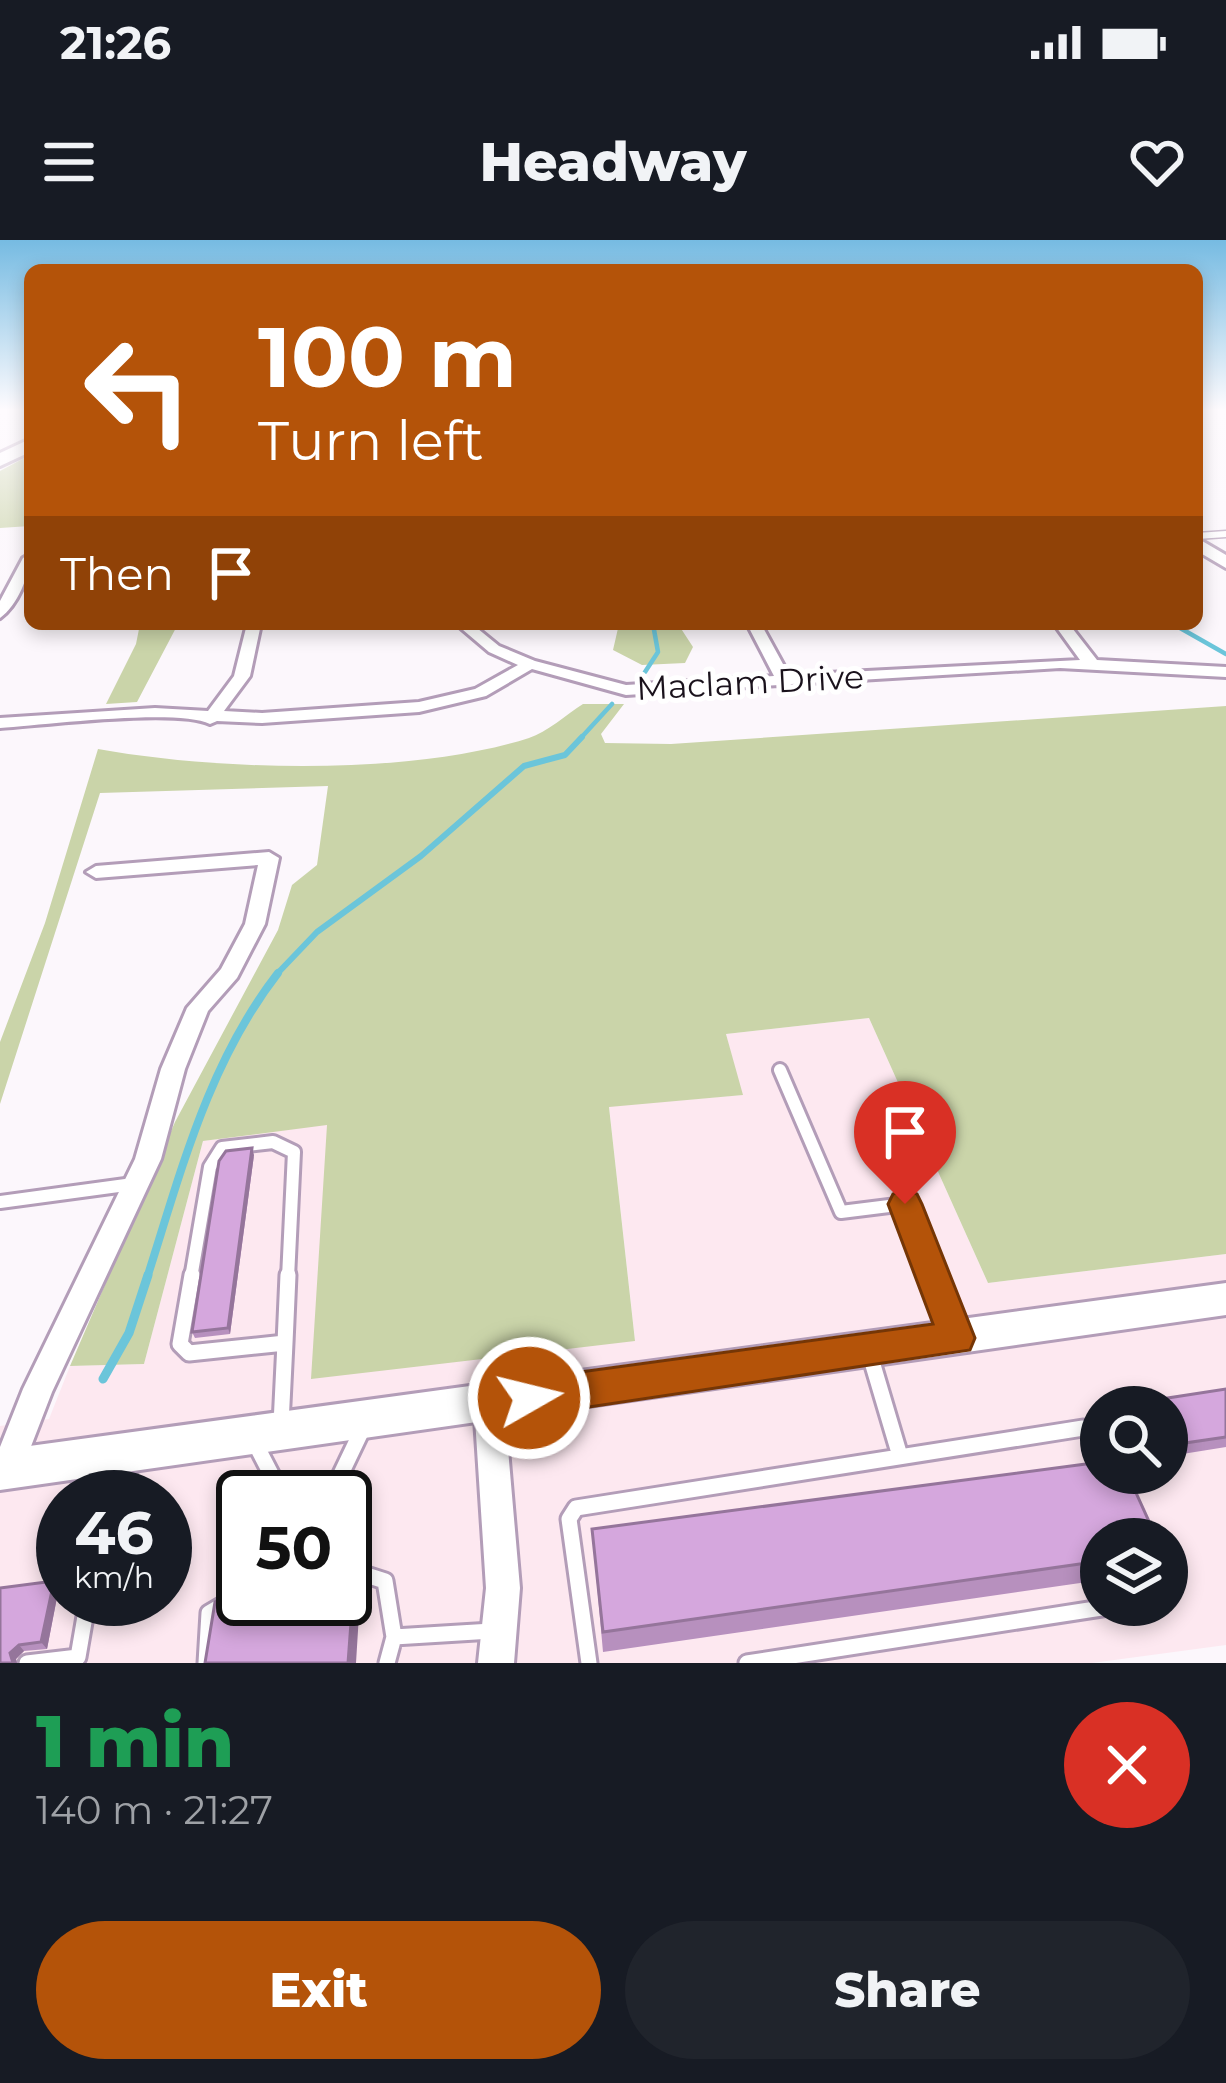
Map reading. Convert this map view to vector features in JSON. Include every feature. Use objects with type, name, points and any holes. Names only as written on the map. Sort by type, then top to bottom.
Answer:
[{"type":"main road","points":[[3,1470],[1226,1299]]},
{"type":"street","points":[[0,614],[24,569]]},
{"type":"street","points":[[210,719],[242,676],[253,630]]},
{"type":"street","name":"Maclam Drive","points":[[470,630],[494,649],[530,664],[626,690],[1090,662],[1226,672]]},
{"type":"street","points":[[757,630],[784,683]]},
{"type":"street","points":[[1066,630],[1090,662]]},
{"type":"street","points":[[0,723],[155,713],[210,719],[440,704],[480,693],[530,664]]},
{"type":"street","points":[[3,1470],[136,1184],[198,1008],[229,973],[255,924],[269,858],[96,872]]},
{"type":"street","points":[[489,1403],[499,1647]]},
{"type":"lane","points":[[780,1070],[842,1212],[905,1204],[956,1338]]},
{"type":"lane","points":[[276,1470],[266,1435],[285,1343],[294,1152],[273,1142],[222,1148],[210,1167],[181,1344],[189,1353],[285,1343]]},
{"type":"lane","points":[[0,1202],[136,1184]]},
{"type":"lane","points":[[868,1350],[900,1456]]},
{"type":"lane","points":[[342,1470],[366,1421]]},
{"type":"lane","points":[[589,1663],[569,1519],[576,1508],[1080,1427]]},
{"type":"lane","points":[[109,1470],[112,1455]]},
{"type":"lane","points":[[372,1577],[385,1581],[394,1636],[387,1663]]},
{"type":"lane","points":[[206,1663],[209,1612],[216,1608]]},
{"type":"lane","points":[[747,1663],[1080,1611]]},
{"type":"lane","points":[[27,1663],[78,1657],[83,1626]]},
{"type":"lane","points":[[394,1636],[499,1647]]},
{"type":"shaded area","points":[[869,1018],[988,1283],[1226,1254],[1226,1645],[1092,1663],[0,1663],[0,1426],[49,1419],[70,1366],[144,1364],[203,1141],[328,1124],[635,1340],[609,1106],[742,1095],[726,1034]]},
{"type":"green space","points":[[0,475],[24,475],[24,526],[0,528]]},
{"type":"green space","points":[[139,630],[175,630],[137,702],[106,704]]},
{"type":"green space","points":[[618,630],[682,630],[693,647],[685,663],[642,665],[613,650]]},
{"type":"green space","points":[[583,704],[624,704],[601,734],[605,743],[671,744],[1226,706],[1226,1254],[988,1283],[869,1018],[726,1034],[743,1095],[609,1107],[635,1341],[311,1379],[327,1125],[203,1141],[144,1364],[70,1366],[175,1122],[278,930],[292,885],[317,865],[328,786],[100,793],[0,1104],[0,1042],[45,923],[98,749],[257,765],[429,759],[529,738]]},
{"type":"building","points":[[252,1148],[228,1328],[192,1332],[219,1161],[226,1151]]},
{"type":"building","points":[[1226,1389],[1226,1437],[1188,1443],[1188,1395]]},
{"type":"building","points":[[1080,1465],[1080,1494],[1137,1494],[1147,1518],[1080,1518],[1080,1564],[603,1632],[592,1529]]},
{"type":"building","points":[[36,1583],[36,1626],[44,1626],[41,1642],[19,1645],[10,1653],[13,1663],[0,1663],[0,1588]]},
{"type":"building","points":[[215,1602],[216,1626],[351,1626],[348,1663],[205,1663]]},
{"type":"waterway","points":[[645,672],[658,652],[654,630]]},
{"type":"waterway","points":[[1184,630],[1226,654]]},
{"type":"waterway","points":[[579,740],[612,704]]},
{"type":"waterway","points":[[275,976],[317,932],[421,856],[524,766],[565,755],[582,737]]},
{"type":"waterway","points":[[147,1278],[215,1081],[278,973]]},
{"type":"waterway","points":[[103,1379],[129,1333],[148,1275]]},
{"type":"route","points":[[529,1398],[956,1338],[905,1204]]}]
